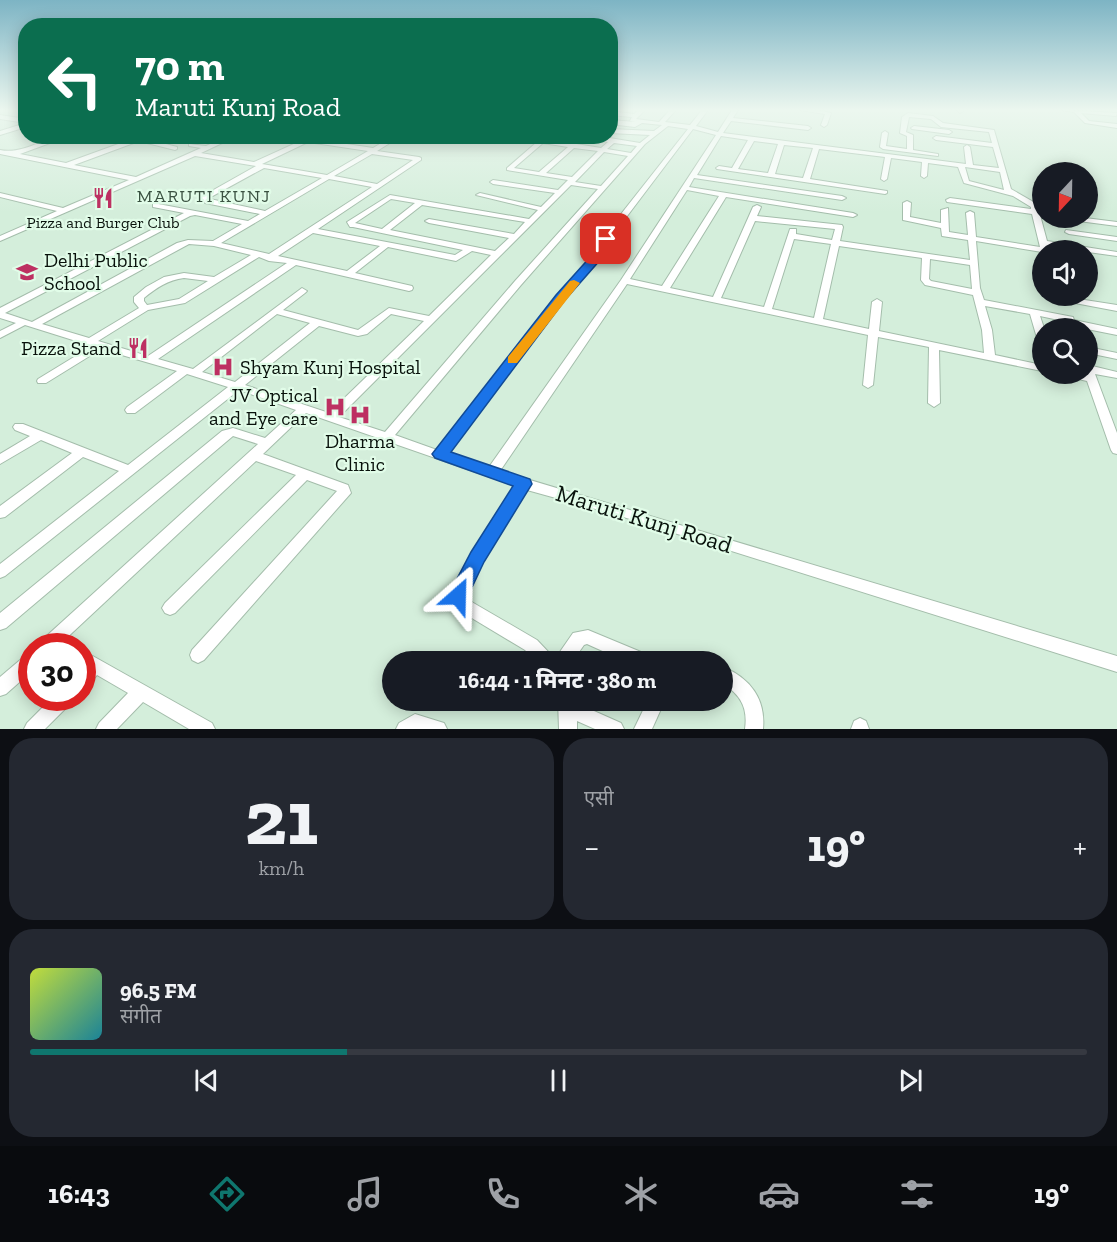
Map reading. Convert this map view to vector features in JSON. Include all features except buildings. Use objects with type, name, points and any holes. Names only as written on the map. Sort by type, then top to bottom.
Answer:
[{"type":"street","points":[[0,159],[44,144]]},
{"type":"street","points":[[67,165],[127,144]]},
{"type":"street","points":[[157,144],[175,148]]},
{"type":"street","points":[[0,237],[211,144]]},
{"type":"street","points":[[0,152],[134,179],[212,144]]},
{"type":"street","points":[[265,213],[205,199],[210,193],[295,144]]},
{"type":"street","points":[[269,258],[419,159],[343,144]]},
{"type":"street","points":[[214,244],[385,144]]},
{"type":"street","points":[[538,144],[509,168],[603,188]]},
{"type":"street","points":[[560,144],[632,155]]},
{"type":"street","points":[[332,417],[428,319],[609,144]]},
{"type":"street","points":[[635,144],[642,145]]},
{"type":"street","points":[[440,454],[560,297],[597,257],[602,244],[679,144]]},
{"type":"street","points":[[492,472],[626,281],[713,144]]},
{"type":"street","points":[[735,170],[749,144]]},
{"type":"street","points":[[771,175],[781,144]]},
{"type":"street","points":[[796,144],[925,160],[940,159]]},
{"type":"street","points":[[883,144],[883,147],[910,151],[961,165],[1001,170]]},
{"type":"street","points":[[910,144],[910,151]]},
{"type":"street","points":[[939,144],[940,159]]},
{"type":"street","points":[[995,144],[1001,170],[1012,194]]},
{"type":"street","points":[[388,436],[518,283],[642,145]]},
{"type":"street","points":[[541,174],[572,146]]},
{"type":"street","points":[[806,180],[817,147]]},
{"type":"street","points":[[966,147],[970,166]]},
{"type":"street","points":[[193,151],[379,186]]},
{"type":"street","points":[[884,179],[888,156]]},
{"type":"street","points":[[924,176],[925,160]]},
{"type":"street","points":[[961,165],[966,182],[1012,194],[1032,204]]},
{"type":"street","points":[[719,168],[885,192]]},
{"type":"street","points":[[692,176],[842,198]]},
{"type":"street","points":[[493,182],[559,192]]},
{"type":"street","points":[[685,188],[853,215]]},
{"type":"street","points":[[665,289],[724,194]]},
{"type":"street","points":[[0,195],[62,210]]},
{"type":"street","points":[[480,195],[542,208]]},
{"type":"street","points":[[351,222],[388,198],[530,221]]},
{"type":"street","points":[[950,200],[1032,212]]},
{"type":"street","points":[[384,231],[422,202]]},
{"type":"street","points":[[907,203],[906,218],[944,226]]},
{"type":"street","points":[[156,205],[247,224]]},
{"type":"street","points":[[716,300],[757,207]]},
{"type":"street","points":[[945,210],[946,234],[1032,246]]},
{"type":"street","points":[[0,314],[193,213]]},
{"type":"street","points":[[970,213],[973,263],[978,298],[987,330],[990,357]]},
{"type":"street","points":[[330,218],[351,222],[353,225],[497,254]]},
{"type":"street","points":[[752,218],[838,226],[818,321]]},
{"type":"street","points":[[429,221],[514,236]]},
{"type":"street","points":[[1098,222],[1117,224]]},
{"type":"street","points":[[767,310],[796,223]]},
{"type":"street","points":[[312,230],[456,258],[471,248]]},
{"type":"street","points":[[1069,232],[1117,239]]},
{"type":"street","points":[[791,236],[973,263]]},
{"type":"street","points":[[0,335],[29,324],[180,244],[188,242],[214,244],[409,288]]},
{"type":"street","points":[[348,275],[387,244]]},
{"type":"street","points":[[1098,252],[1117,254]]},
{"type":"street","points":[[42,381],[145,308],[177,304],[256,255]]},
{"type":"street","points":[[926,256],[925,280],[928,283],[1055,318]]},
{"type":"street","points":[[149,360],[293,263]]},
{"type":"street","points":[[145,308],[139,302],[140,297],[176,275],[187,274],[216,280]]},
{"type":"street","points":[[626,281],[1032,366]]},
{"type":"street","points":[[130,410],[190,372],[302,291]]},
{"type":"street","points":[[868,385],[877,302]]},
{"type":"street","points":[[1098,304],[1117,308]]},
{"type":"street","points":[[276,311],[361,333],[389,311],[428,319]]},
{"type":"street","points":[[1034,312],[1036,318]]},
{"type":"street","name":"Maruti Kunj Road","points":[[0,314],[238,386],[524,484],[617,510],[1117,664]]},
{"type":"street","points":[[0,572],[318,322]]},
{"type":"street","points":[[1098,328],[1117,332]]},
{"type":"street","points":[[934,345],[934,403]]},
{"type":"street","points":[[1098,352],[1117,356]]},
{"type":"street","points":[[1098,373],[1117,375]]},
{"type":"street","points":[[1093,384],[1116,446]]},
{"type":"street","points":[[67,633],[305,408]]},
{"type":"street","points":[[19,427],[128,471]]},
{"type":"street","points":[[0,623],[226,434],[233,432],[269,443]]},
{"type":"street","points":[[0,460],[39,435]]},
{"type":"street","points":[[0,513],[81,452]]},
{"type":"street","points":[[198,654],[344,494],[343,489],[256,456]]},
{"type":"street","points":[[170,608],[305,474]]},
{"type":"street","points":[[524,484],[460,586],[459,599],[537,651]]},
{"type":"street","points":[[570,651],[579,638],[588,637],[621,651]]},
{"type":"street","points":[[96,665],[196,727]]},
{"type":"street","points":[[0,688],[18,672]]},
{"type":"street","points":[[733,681],[751,699],[757,715],[754,729]]},
{"type":"street","points":[[105,729],[141,691]]},
{"type":"street","points":[[33,729],[51,711]]},
{"type":"street","points":[[567,711],[568,729]]},
{"type":"street","points":[[580,711],[615,729]]},
{"type":"street","points":[[643,729],[652,711]]},
{"type":"street","points":[[405,729],[415,723],[438,729]]},
{"type":"slow traffic","points":[[513,360],[560,297],[574,283]]},
{"type":"place","name":"Pizza and Burger Club","points":[[103,198]]},
{"type":"place","name":"Delhi Public School","points":[[27,272]]},
{"type":"place","name":"Pizza Stand","points":[[138,348]]},
{"type":"place","name":"Shyam Kunj Hospital","points":[[223,367]]},
{"type":"place","name":"JV Optical and Eye care","points":[[335,407]]},
{"type":"place","name":"Dharma Clinic","points":[[360,415]]},
{"type":"district","name":"MARUTI KUNJ","points":[[204,196]]},
{"type":"route","points":[[458,596],[460,586],[477,557],[524,484],[440,454],[560,297],[597,257],[606,239]]}]
